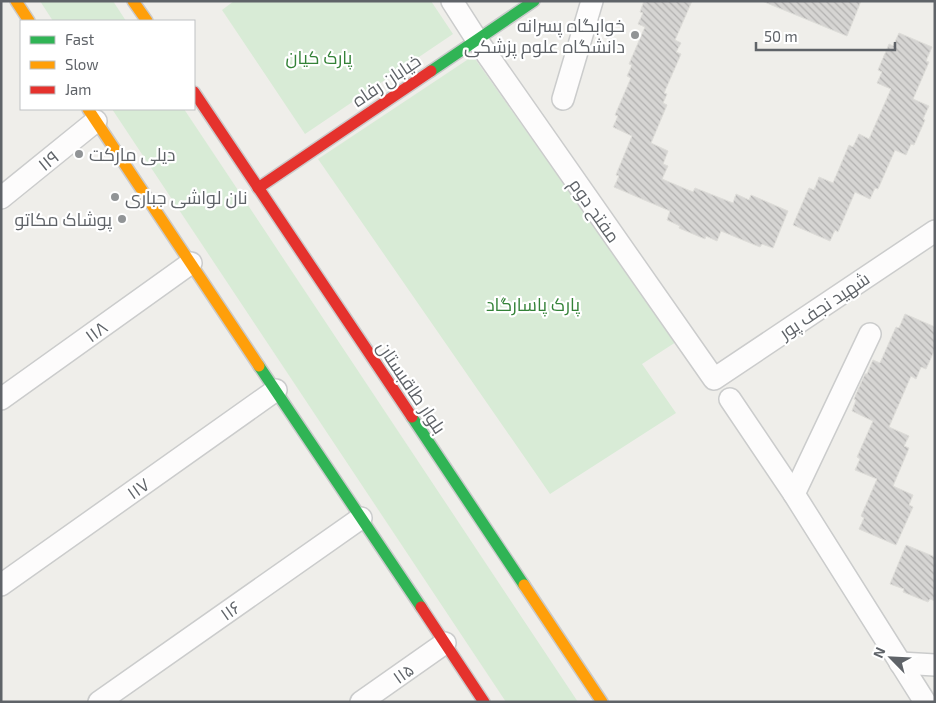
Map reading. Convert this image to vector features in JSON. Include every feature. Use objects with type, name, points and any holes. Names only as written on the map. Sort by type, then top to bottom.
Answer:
[{"type":"main road","points":[[16,1],[28,20]]},
{"type":"main road","points":[[133,1],[146,20]]},
{"type":"main road","name":"خیابان رفاه","points":[[258,188],[534,1]]},
{"type":"main road","name":"بلوار طاقبستان","points":[[195,94],[602,702]]},
{"type":"main road","points":[[92,115],[484,702]]},
{"type":"street","name":"مفتح دوم","points":[[452,1],[477,40],[714,379]]},
{"type":"street","points":[[563,99],[592,1]]},
{"type":"street","name":"۱۱۹","points":[[1,198],[92,115]]},
{"type":"street","name":"شهید نجف پور","points":[[714,379],[935,231]]},
{"type":"street","name":"۱۱۸","points":[[1,399],[191,263]]},
{"type":"street","points":[[794,494],[870,334]]},
{"type":"street","name":"۱۱۷","points":[[1,586],[276,390]]},
{"type":"street","points":[[730,399],[794,494],[925,702]]},
{"type":"street","name":"۱۱۶","points":[[99,702],[361,518]]},
{"type":"street","name":"۱۱۵","points":[[361,702],[445,643]]},
{"type":"street","points":[[900,663],[935,664]]},
{"type":"green space","points":[[40,1],[113,1],[125,20],[52,20]]},
{"type":"green space","name":"پارک کیان","points":[[234,1],[431,1],[453,34],[305,134],[222,10]]},
{"type":"green space","name":"پارک پاسارگاد","points":[[473,56],[676,342],[642,364],[676,413],[550,494],[318,159]]},
{"type":"green space","points":[[113,110],[185,110],[578,702],[506,702]]},
{"type":"building","points":[[644,1],[692,1],[675,40],[681,43],[676,52],[681,54],[664,93],[667,94],[663,103],[667,105],[651,143],[668,151],[663,164],[668,166],[662,179],[693,192],[695,188],[733,203],[736,194],[749,200],[751,195],[788,211],[773,248],[762,244],[760,247],[721,231],[717,241],[706,236],[705,239],[679,228],[680,226],[667,220],[670,211],[614,187],[619,176],[616,175],[632,136],[613,127],[618,116],[615,115],[631,78],[627,76],[632,65],[629,64],[645,27],[638,24],[643,13],[640,12]]},
{"type":"building","points":[[762,1],[861,1],[847,36]]},
{"type":"building","points":[[899,33],[932,47],[926,61],[929,62],[913,99],[929,106],[914,145],[911,144],[906,155],[895,150],[878,189],[875,188],[870,199],[855,192],[838,232],[835,230],[830,241],[793,225],[809,188],[814,190],[819,177],[833,183],[849,145],[853,147],[859,134],[869,139],[891,89],[877,83],[882,72],[878,70],[889,44],[893,46]]},
{"type":"building","points":[[905,314],[935,327],[935,349],[926,369],[921,367],[916,379],[911,376],[889,427],[909,436],[904,446],[909,448],[893,486],[913,495],[909,505],[913,507],[896,545],[859,529],[864,518],[861,516],[877,479],[855,470],[860,459],[857,457],[873,421],[852,411],[856,400],[854,399],[865,374],[867,374],[873,360],[880,363],[896,327],[899,328]]},
{"type":"building","points":[[906,545],[935,557],[935,601],[930,599],[928,602],[903,592],[904,589],[890,584]]},
{"type":"traffic: fast","points":[[431,71],[534,1]]},
{"type":"traffic: fast","points":[[259,366],[421,607]]},
{"type":"traffic: fast","points":[[412,417],[524,585]]},
{"type":"traffic: slow","points":[[16,1],[28,20]]},
{"type":"traffic: slow","points":[[133,1],[146,20]]},
{"type":"traffic: slow","points":[[89,110],[259,366]]},
{"type":"traffic: slow","points":[[524,585],[602,702]]},
{"type":"traffic: jam","points":[[258,188],[431,71]]},
{"type":"traffic: jam","points":[[195,93],[412,417]]},
{"type":"traffic: jam","points":[[421,607],[484,702]]},
{"type":"place","name":"خوابگاه پسرانه دانشگاه علوم پزشکی","points":[[635,35]]},
{"type":"place","name":"دیلی مارکت","points":[[79,154]]},
{"type":"place","name":"نان لواشی جباری","points":[[115,197]]},
{"type":"place","name":"پوشاک مکاتو","points":[[122,219]]}]
